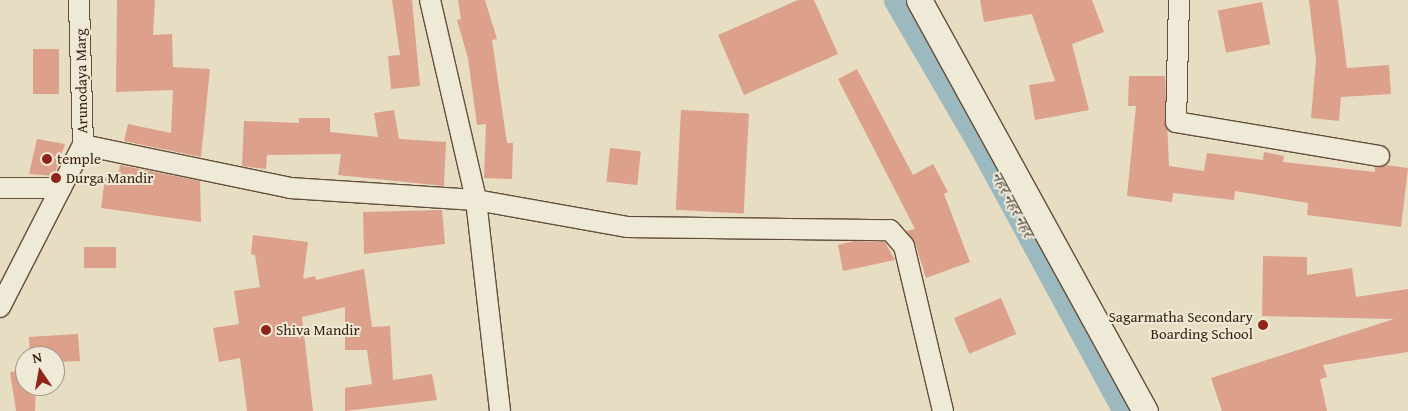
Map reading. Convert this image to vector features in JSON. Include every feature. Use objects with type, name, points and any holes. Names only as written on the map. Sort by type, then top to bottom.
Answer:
[{"type":"street","name":"Arunodaya Marg","points":[[0,307],[83,145],[79,0]]},
{"type":"street","points":[[430,0],[476,200],[500,411]]},
{"type":"street","points":[[919,0],[1145,411]]},
{"type":"street","points":[[1179,0],[1176,122],[1379,156]]},
{"type":"street","points":[[83,145],[290,188],[476,200],[627,227],[890,230],[904,246],[943,411]]},
{"type":"street","points":[[0,188],[61,188]]},
{"type":"building","points":[[117,0],[155,0],[153,35],[172,34],[173,67],[210,69],[201,157],[124,141],[128,124],[171,133],[173,90],[116,92]]},
{"type":"building","points":[[392,0],[412,0],[420,86],[391,89],[388,56],[400,55]]},
{"type":"building","points":[[458,0],[485,0],[497,39],[492,40],[507,143],[513,143],[512,179],[484,178],[486,124],[477,125],[468,58],[457,20],[461,19]]},
{"type":"building","points":[[798,0],[814,0],[838,54],[744,95],[718,35]]},
{"type":"building","points":[[980,0],[1092,0],[1104,32],[1072,44],[1089,110],[1035,120],[1029,85],[1055,81],[1032,14],[984,22]]},
{"type":"building","points":[[1309,0],[1338,0],[1347,68],[1389,65],[1391,94],[1341,97],[1339,121],[1311,118],[1316,60]]},
{"type":"building","points":[[1262,2],[1270,44],[1226,53],[1218,11]]},
{"type":"building","points":[[33,49],[59,49],[59,94],[33,94]]},
{"type":"building","points":[[857,69],[913,175],[933,164],[948,192],[944,194],[970,262],[926,278],[915,243],[906,231],[915,229],[838,79]]},
{"type":"building","points":[[1129,76],[1165,76],[1169,166],[1204,171],[1207,153],[1263,160],[1264,152],[1284,156],[1283,162],[1375,172],[1375,167],[1386,165],[1408,168],[1401,227],[1307,215],[1308,203],[1235,191],[1234,200],[1173,193],[1172,202],[1127,196],[1136,106],[1128,106]]},
{"type":"building","points":[[394,110],[399,139],[446,142],[444,186],[338,175],[341,154],[267,155],[266,169],[242,166],[244,121],[299,123],[299,118],[330,118],[330,132],[378,137],[374,113]]},
{"type":"building","points":[[681,110],[749,114],[744,213],[676,210]]},
{"type":"building","name":"temple","points":[[37,139],[65,144],[54,176],[29,174]]},
{"type":"building","points":[[610,148],[641,151],[637,185],[606,182]]},
{"type":"building","points":[[120,165],[200,181],[201,222],[101,208],[105,178],[117,180]]},
{"type":"building","points":[[442,210],[445,244],[364,254],[363,212]]},
{"type":"building","points":[[253,235],[308,242],[303,279],[315,276],[316,280],[364,269],[372,327],[390,326],[393,380],[432,374],[437,400],[345,411],[345,388],[372,384],[367,350],[345,350],[345,307],[302,317],[313,411],[247,411],[240,358],[219,362],[213,328],[239,324],[234,291],[260,287],[255,255],[251,254]]},
{"type":"building","points":[[854,241],[885,242],[895,260],[843,271],[838,245]]},
{"type":"building","points":[[84,247],[116,247],[116,268],[84,268]]},
{"type":"building","points":[[1263,256],[1307,257],[1307,275],[1352,268],[1356,297],[1408,289],[1408,352],[1323,365],[1327,377],[1320,379],[1327,411],[1222,411],[1211,378],[1394,319],[1262,316]]},
{"type":"building","points":[[1001,298],[1016,334],[969,354],[954,318]]},
{"type":"building","points":[[78,334],[80,361],[65,362],[65,346],[29,346],[29,337]]},
{"type":"building","points":[[15,371],[15,396],[36,396],[35,411],[16,411],[10,372]]},
{"type":"waterway","name":"नहर नहर नहर","points":[[896,0],[979,142],[1125,411]]},
{"type":"place","name":"temple","points":[[47,159]]},
{"type":"place","name":"Durga Mandir","points":[[56,178]]},
{"type":"place","name":"Sagarmatha Secondary Boarding School","points":[[1263,325]]},
{"type":"place","name":"Shiva Mandir","points":[[266,330]]}]
